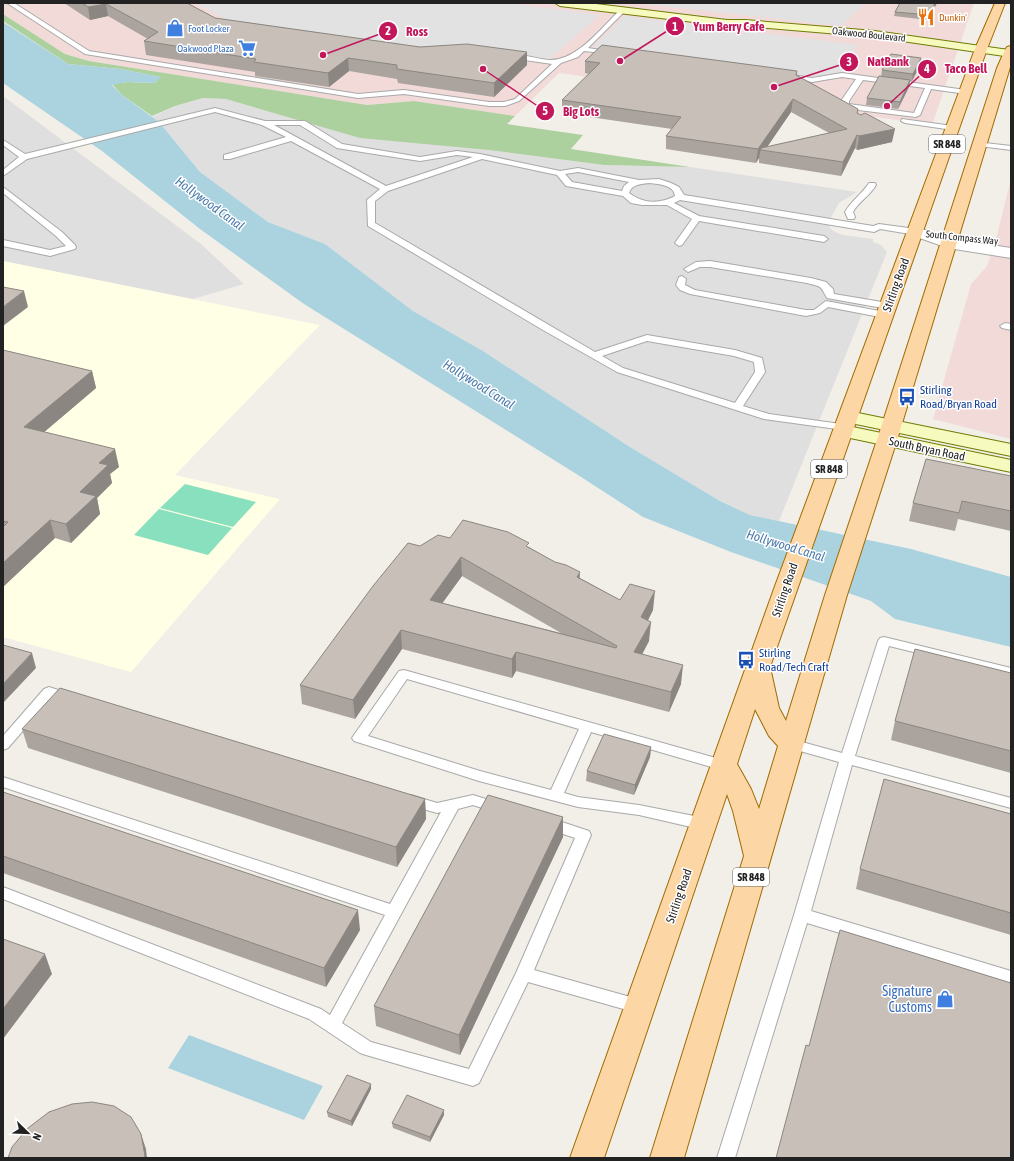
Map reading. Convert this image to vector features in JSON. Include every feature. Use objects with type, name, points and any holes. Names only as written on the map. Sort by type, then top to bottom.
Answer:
[{"type":"main road","name":"Stirling Road","points":[[587,1158],[725,766],[786,586],[916,232],[980,52],[1000,3]]},
{"type":"main road","name":"SR 848","points":[[667,1158],[836,595],[889,433],[979,144],[1010,56]]},
{"type":"main road","points":[[758,667],[767,708],[778,730],[791,744]]},
{"type":"main road","points":[[725,766],[741,796],[758,856]]},
{"type":"street","name":"Oakwood Boulevard","points":[[560,3],[727,23],[818,28],[921,40],[980,52]]},
{"type":"street","name":"Oakwood Boulevard","points":[[727,23],[748,28],[1010,56]]},
{"type":"street","points":[[921,40],[947,40],[971,36],[989,29]]},
{"type":"street","name":"South Compass Way","points":[[916,232],[1011,253]]},
{"type":"street","name":"South Compass Way","points":[[950,239],[1011,243]]},
{"type":"street","name":"South Bryan Road","points":[[845,425],[889,433],[1011,450]]},
{"type":"street","name":"South Bryan Road","points":[[889,433],[1011,466]]},
{"type":"lane","points":[[10,3],[88,53],[358,96],[404,92],[489,104],[505,104],[517,100],[558,62]]},
{"type":"lane","points":[[504,55],[558,62],[571,59],[622,11]]},
{"type":"lane","points":[[583,49],[618,53]]},
{"type":"lane","points":[[777,75],[812,80],[842,75],[966,92]]},
{"type":"lane","points":[[861,77],[845,101],[845,105],[916,115],[929,86]]},
{"type":"lane","points":[[3,174],[24,157],[215,110],[265,123],[385,189]]},
{"type":"lane","points":[[869,118],[882,117],[953,128]]},
{"type":"lane","points":[[265,123],[302,123],[340,146],[368,151],[420,159],[457,153],[560,173],[578,170],[640,182],[658,181],[674,186],[679,194],[874,229],[879,226],[916,232]]},
{"type":"lane","points":[[227,157],[292,138]]},
{"type":"lane","points":[[3,142],[24,157]]},
{"type":"lane","points":[[979,144],[1011,148]]},
{"type":"lane","points":[[482,157],[385,189],[371,200],[371,224],[620,370],[768,417],[845,425]]},
{"type":"lane","points":[[560,173],[570,184],[625,194],[634,201],[642,203],[668,203],[697,218],[824,239]]},
{"type":"lane","points":[[625,194],[624,191],[627,187],[640,182]]},
{"type":"lane","points":[[851,217],[849,212],[851,206],[869,192],[872,186]]},
{"type":"lane","points":[[3,189],[59,234],[72,247],[50,253],[3,243]]},
{"type":"lane","points":[[668,203],[679,194],[877,221],[879,226]]},
{"type":"lane","points":[[680,243],[697,218]]},
{"type":"lane","points":[[682,279],[680,285],[683,288],[693,292],[806,313],[815,313],[821,310],[828,300],[829,289],[823,284],[808,280],[710,264],[698,264],[688,269]]},
{"type":"lane","points":[[828,300],[886,311]]},
{"type":"lane","points":[[594,355],[647,338],[735,353],[759,360],[760,372],[737,407]]},
{"type":"lane","points":[[726,1158],[802,915],[847,759],[884,641],[1011,672]]},
{"type":"lane","points":[[704,824],[639,810],[578,802],[479,776],[359,738],[404,674],[725,766]]},
{"type":"lane","points":[[3,745],[49,692],[80,701]]},
{"type":"lane","points":[[555,796],[588,726]]},
{"type":"lane","points":[[791,744],[1011,803]]},
{"type":"lane","points":[[3,782],[395,912]]},
{"type":"lane","points":[[399,797],[437,808],[473,800],[510,812]]},
{"type":"lane","points":[[332,1026],[453,804]]},
{"type":"lane","points":[[3,893],[315,1014],[366,1048],[473,1078],[524,974],[584,835],[532,819]]},
{"type":"lane","points":[[802,915],[1011,978]]},
{"type":"lane","points":[[524,974],[641,1007]]},
{"type":"shaded area","points":[[3,3],[974,3],[932,125],[559,73],[515,116],[414,101],[367,105],[89,61],[65,54],[3,14]]},
{"type":"shaded area","points":[[195,3],[508,3],[600,15],[548,60],[414,49],[236,25]]},
{"type":"shaded area","points":[[635,3],[865,3],[841,26]]},
{"type":"shaded area","points":[[625,16],[858,45],[836,80],[592,47]]},
{"type":"shaded area","points":[[3,96],[201,244],[244,284],[193,299],[3,261]]},
{"type":"shaded area","points":[[203,98],[226,99],[290,117],[489,150],[604,165],[690,167],[857,192],[839,203],[828,223],[830,228],[843,235],[873,239],[873,242],[881,245],[887,252],[779,521],[750,515],[720,501],[630,447],[483,351],[413,311],[325,244],[268,222],[200,172],[159,122],[152,117],[175,106]]},
{"type":"shaded area","points":[[1011,179],[1011,439],[933,419],[971,284],[987,266],[995,243]]},
{"type":"shaded area","points":[[3,261],[320,325],[175,475],[280,499],[131,672],[3,637]]},
{"type":"green space","points":[[3,14],[65,54],[89,61],[367,105],[414,101],[515,116],[507,124],[583,135],[571,149],[690,167],[604,165],[489,150],[360,138],[226,99],[203,98],[175,106],[152,116],[122,95],[112,84],[127,82],[155,83],[160,77],[120,69],[68,64],[3,21]]},
{"type":"green space","points":[[185,484],[256,502],[233,527],[160,508]]},
{"type":"green space","points":[[159,509],[232,528],[208,555],[134,535]]},
{"type":"water","name":"Hollywood Canal","points":[[3,22],[68,64],[120,69],[161,77],[155,83],[127,82],[112,85],[122,95],[159,122],[200,172],[268,222],[325,244],[413,311],[483,351],[630,447],[720,501],[750,515],[911,549],[1011,577],[1011,647],[895,619],[871,601],[731,552],[643,517],[304,304],[200,229],[102,151],[3,83]]},
{"type":"water","points":[[189,1035],[323,1086],[304,1120],[168,1068]]},
{"type":"building","points":[[82,3],[187,3],[215,18],[420,47],[467,44],[527,52],[494,83],[397,69],[397,65],[348,58],[328,73],[254,62],[256,59],[144,41],[158,32],[106,4],[88,7]]},
{"type":"building","points":[[900,3],[935,3],[929,15],[895,12]]},
{"type":"building","points":[[602,45],[797,71],[796,75],[858,109],[857,113],[861,115],[865,113],[895,129],[859,136],[857,135],[843,162],[761,150],[761,148],[847,129],[793,99],[758,149],[666,136],[681,117],[562,100],[600,63],[585,61]]},
{"type":"building","points":[[891,54],[921,58],[913,74],[882,70]]},
{"type":"building","points":[[879,76],[910,80],[900,102],[867,98]]},
{"type":"building","points":[[3,287],[24,291],[3,307]]},
{"type":"building","points":[[3,350],[92,371],[24,427],[115,449],[99,463],[108,465],[80,492],[96,496],[66,524],[50,520],[3,563],[3,527],[8,522],[3,521]]},
{"type":"building","points":[[926,459],[1011,476],[1011,511],[962,501],[959,513],[913,503]]},
{"type":"building","points":[[463,520],[508,532],[529,543],[526,546],[555,562],[566,565],[580,572],[577,577],[620,600],[630,584],[655,591],[641,617],[651,622],[634,652],[683,665],[671,692],[516,652],[512,659],[401,630],[353,700],[300,685],[373,586],[408,543],[420,546],[438,535],[450,538]],"holes":[[[461,557],[617,646],[616,648],[430,600]]]},
{"type":"building","points":[[3,645],[32,653],[3,684]]},
{"type":"building","points":[[915,649],[1011,673],[1011,751],[895,721]]},
{"type":"building","points":[[60,688],[425,799],[396,847],[22,729]]},
{"type":"building","points":[[604,734],[651,747],[635,785],[587,771]]},
{"type":"building","points":[[884,779],[1011,814],[1011,913],[860,869]]},
{"type":"building","points":[[3,792],[358,910],[324,968],[3,856]]},
{"type":"building","points":[[488,795],[563,817],[459,1035],[374,1006]]},
{"type":"building","points":[[840,930],[1011,983],[1011,1158],[776,1158],[806,1045],[809,1046]]},
{"type":"building","points":[[3,939],[45,954],[3,1009]]},
{"type":"building","points":[[347,1075],[371,1084],[351,1121],[327,1112]]},
{"type":"building","points":[[407,1095],[444,1110],[430,1137],[392,1123]]},
{"type":"building","points":[[92,1102],[114,1106],[131,1117],[141,1134],[145,1156],[144,1158],[8,1158],[12,1147],[28,1128],[49,1112],[72,1104]]},
{"type":"place","name":"Dunkin'","points":[[926,17]]},
{"type":"place","name":"Foot Locker","points":[[175,28]]},
{"type":"place","name":"Oakwood Plaza","points":[[247,48]]},
{"type":"place","name":"Ross","points":[[323,55]]},
{"type":"place","name":"Yum Berry Cafe","points":[[620,61]]},
{"type":"place","name":"Big Lots","points":[[483,69]]},
{"type":"place","name":"NatBank","points":[[774,87]]},
{"type":"place","name":"Taco Bell","points":[[887,106]]},
{"type":"place","name":"Stirling Road/Bryan Road","points":[[907,397]]},
{"type":"place","name":"Stirling Road/Tech Craft","points":[[746,660]]},
{"type":"place","name":"Signature Customs","points":[[945,999]]}]
